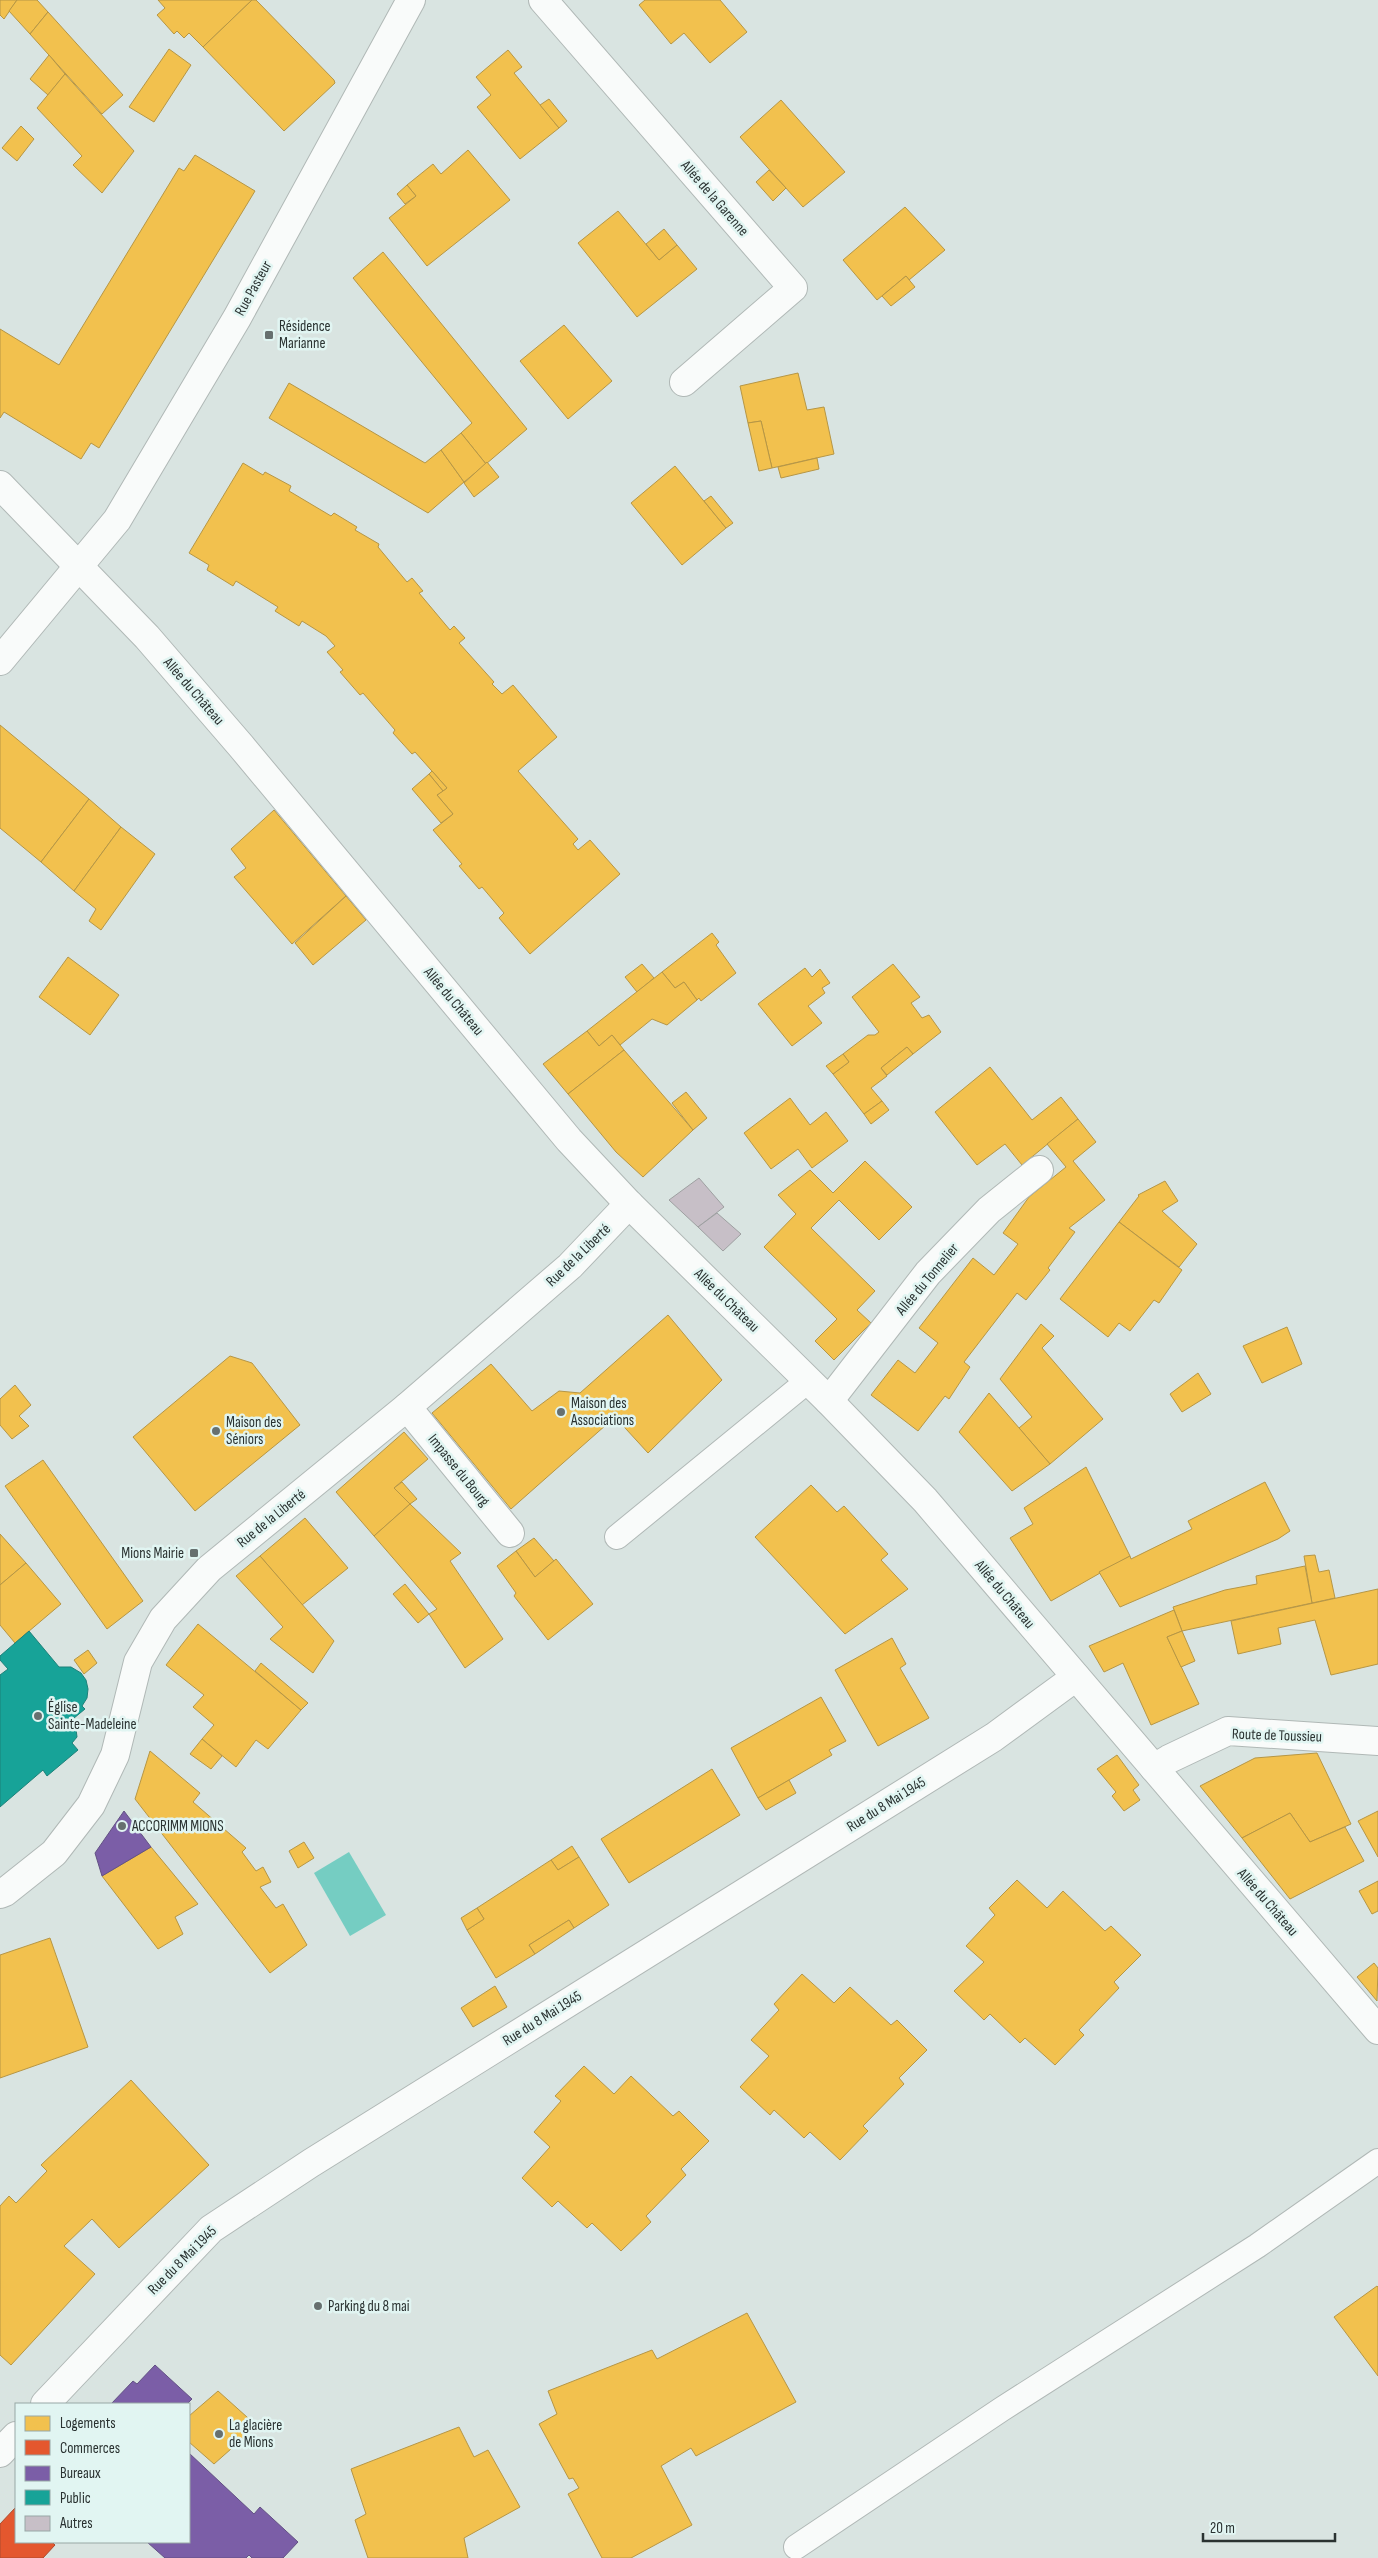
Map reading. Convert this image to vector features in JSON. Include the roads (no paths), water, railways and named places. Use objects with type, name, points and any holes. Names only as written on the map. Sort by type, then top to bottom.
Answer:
[{"type":"street","name":"Rue Pasteur","points":[[0,661],[117,520],[237,318],[411,0]]},
{"type":"street","name":"Allée de la Garenne","points":[[543,0],[793,288],[684,382]]},
{"type":"street","name":"Allée du Château","points":[[0,485],[147,637],[569,1140],[629,1204],[809,1380],[926,1500],[1378,2030]]},
{"type":"street","name":"Allée du Tonnelier","points":[[829,1401],[928,1273],[989,1210],[1039,1170]]},
{"type":"street","name":"Rue de la Liberté","points":[[0,1894],[6,1892],[54,1853],[91,1805],[114,1755],[138,1662],[163,1619],[209,1569],[407,1406],[570,1266],[629,1204]]},
{"type":"street","name":"Impasse du Bourg","points":[[407,1406],[510,1533]]},
{"type":"street","name":"Rue du 8 Mai 1945","points":[[46,2403],[211,2229],[311,2163],[994,1737],[1076,1677]]},
{"type":"street","name":"Route de Toussieu","points":[[1154,1768],[1228,1731],[1378,1741]]},
{"type":"street","points":[[0,2453],[15,2437]]},
{"type":"lane","points":[[618,1537],[809,1380]]},
{"type":"lane","points":[[796,2547],[1002,2409],[1257,2246],[1378,2161]]},
{"type":"water","points":[[349,1852],[386,1915],[350,1936],[314,1873]]},
{"type":"place","name":"Résidence Marianne","points":[[269,335]]},
{"type":"place","name":"Maison des Associations","points":[[561,1412]]},
{"type":"place","name":"Maison des Séniors","points":[[216,1431]]},
{"type":"place","name":"Mions Mairie","points":[[194,1553]]},
{"type":"place","name":"Église Sainte-Madeleine","points":[[38,1716]]},
{"type":"place","name":"ACCORIMM MIONS","points":[[122,1826]]},
{"type":"place","name":"Parking du 8 mai","points":[[318,2306]]},
{"type":"place","name":"La glacière de Mions","points":[[219,2434]]}]
